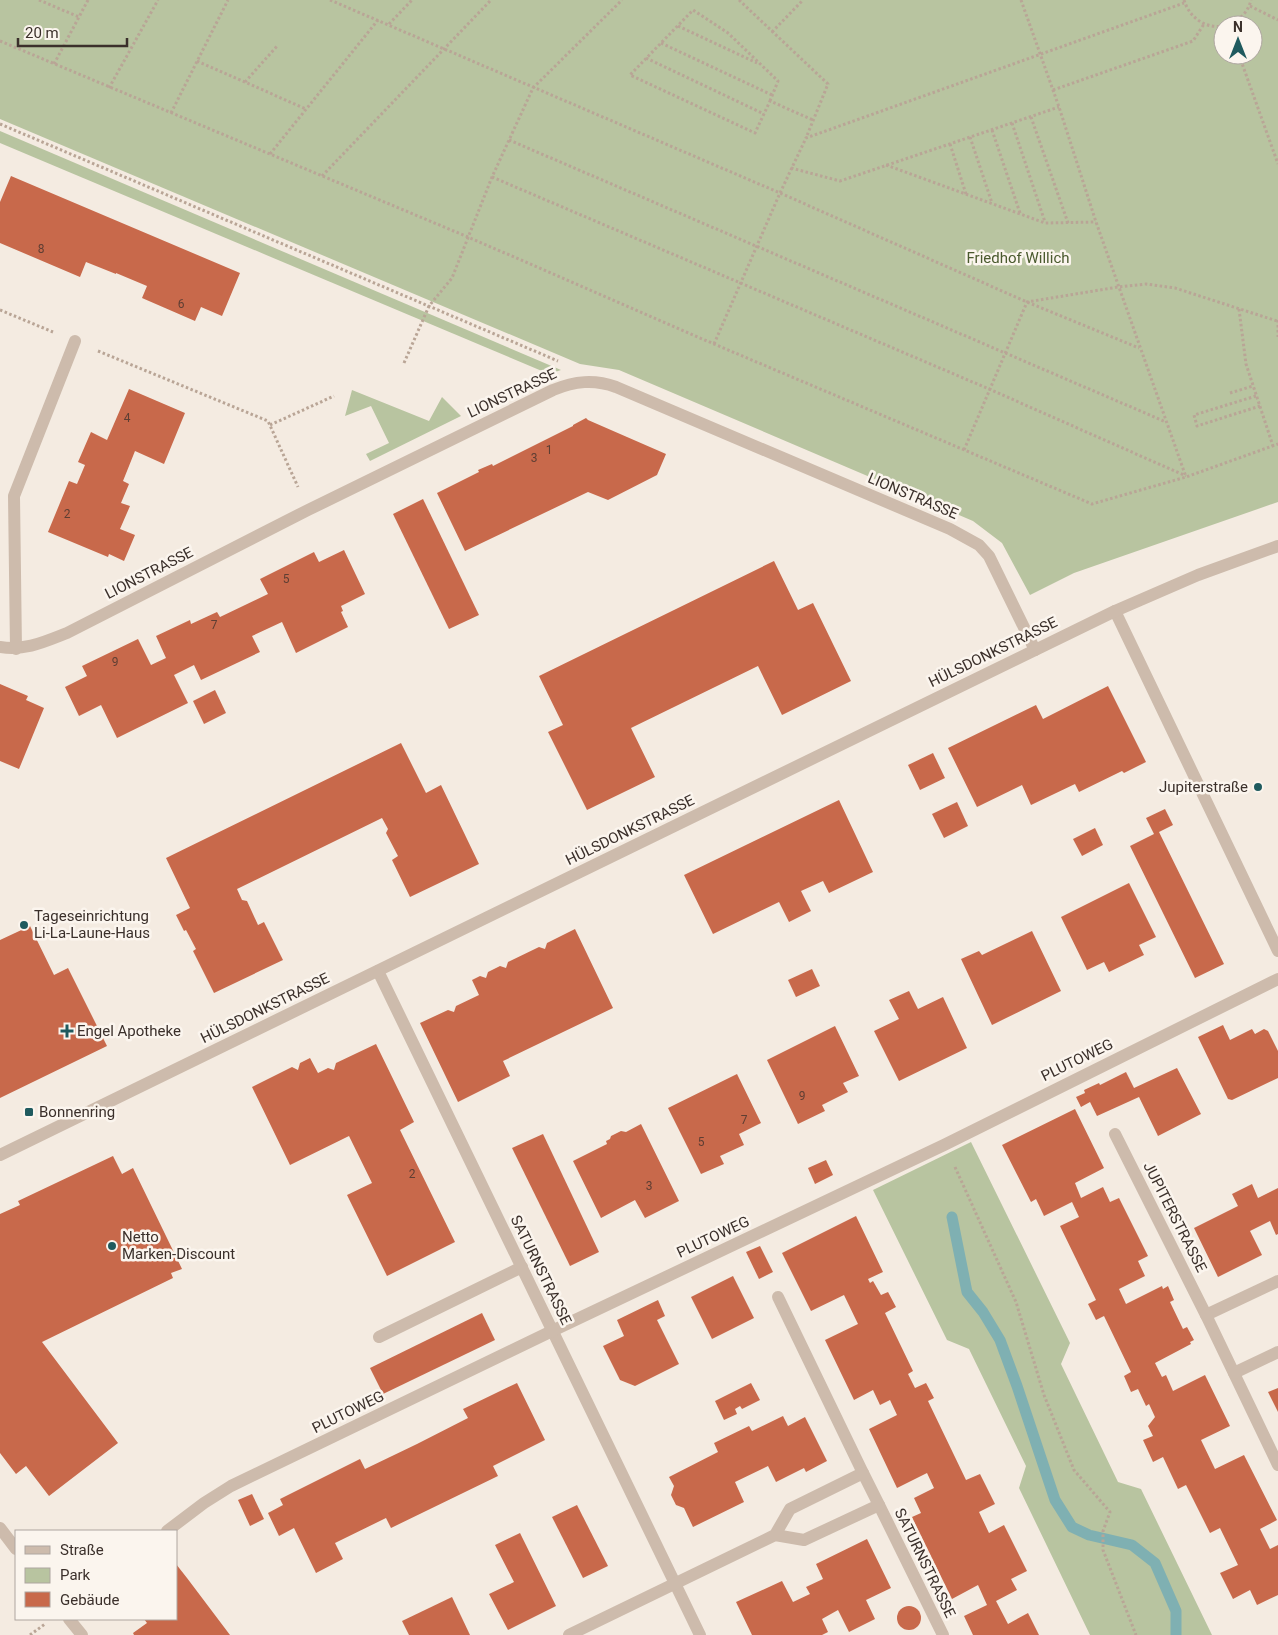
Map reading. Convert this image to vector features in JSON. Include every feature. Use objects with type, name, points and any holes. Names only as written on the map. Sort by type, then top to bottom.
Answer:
[{"type":"street","points":[[16,649],[14,496],[74,341]]},
{"type":"street","name":"LIONSTRASSE","points":[[0,646],[16,649],[41,644],[553,390],[580,382],[592,381],[607,384],[950,529],[979,545],[994,563],[1035,650]]},
{"type":"street","name":"HÜLSDONKSTRASSE","points":[[0,1155],[1114,611],[1169,586],[1278,546]]},
{"type":"street","points":[[1114,611],[1278,951]]},
{"type":"street","name":"SATURNSTRASSE","points":[[378,971],[700,1635]]},
{"type":"street","name":"PLUTOWEG","points":[[168,1530],[209,1500],[232,1486],[552,1331],[944,1145],[1278,979]]},
{"type":"street","name":"JUPITERSTRASSE","points":[[1114,1134],[1206,1315],[1278,1465]]},
{"type":"street","points":[[379,1336],[522,1267]]},
{"type":"street","points":[[1206,1315],[1278,1281]]},
{"type":"street","name":"SATURNSTRASSE","points":[[778,1297],[943,1635]]},
{"type":"street","points":[[1234,1373],[1278,1352]]},
{"type":"street","points":[[569,1635],[775,1535],[790,1509],[863,1473]]},
{"type":"street","name":"SATURNSTRASSE","points":[[775,1535],[804,1540],[879,1505]]},
{"type":"street","points":[[0,1528],[15,1548]]},
{"type":"street","points":[[70,1620],[82,1635]]},
{"type":"path","points":[[39,0],[79,17]]},
{"type":"path","points":[[54,64],[88,0]]},
{"type":"path","points":[[109,88],[158,0]]},
{"type":"path","points":[[171,114],[228,0]]},
{"type":"path","points":[[330,0],[780,193],[1027,302],[1139,348]]},
{"type":"path","points":[[389,24],[412,0]]},
{"type":"path","points":[[322,176],[491,0]]},
{"type":"path","points":[[404,363],[429,306],[452,278],[492,177],[533,88],[622,0]]},
{"type":"path","points":[[714,344],[806,138],[828,84],[739,0]]},
{"type":"path","points":[[772,32],[803,0]]},
{"type":"path","points":[[1021,0],[1059,107],[1139,348],[1186,476]]},
{"type":"path","points":[[1243,15],[1250,6],[1251,0]]},
{"type":"path","points":[[806,138],[1041,55],[1184,1],[1195,18],[1204,24],[1213,26]]},
{"type":"path","points":[[1250,6],[1278,20]]},
{"type":"path","points":[[693,10],[728,34],[778,81],[755,133],[630,75],[661,43],[693,10]]},
{"type":"path","points":[[270,154],[378,20]]},
{"type":"path","points":[[1053,90],[1193,41],[1204,24]]},
{"type":"path","points":[[678,26],[759,64]]},
{"type":"path","points":[[0,41],[468,237],[714,344],[1092,504],[1186,476],[1278,444]]},
{"type":"path","points":[[661,43],[772,95]]},
{"type":"path","points":[[245,82],[278,45]]},
{"type":"path","points":[[646,58],[764,114]]},
{"type":"path","points":[[197,61],[306,109]]},
{"type":"path","points":[[1243,65],[1278,164]]},
{"type":"path","points":[[770,101],[813,120]]},
{"type":"path","points":[[791,168],[840,181],[1059,107]]},
{"type":"path","points":[[1031,117],[1068,223]]},
{"type":"path","points":[[1012,123],[1045,223]]},
{"type":"path","points":[[0,124],[562,362]]},
{"type":"path","points":[[992,130],[1020,214]]},
{"type":"path","points":[[970,137],[992,203]]},
{"type":"path","points":[[509,140],[1166,422]]},
{"type":"path","points":[[950,144],[966,194]]},
{"type":"path","points":[[886,165],[1045,223],[1096,222]]},
{"type":"path","points":[[492,177],[989,389],[1186,476]]},
{"type":"path","points":[[1027,302],[1146,284],[1175,288],[1278,320],[1278,337]]},
{"type":"path","points":[[964,450],[1027,302]]},
{"type":"path","points":[[1239,309],[1246,364],[1273,446]]},
{"type":"path","points":[[0,310],[268,421],[308,510]]},
{"type":"path","points":[[1230,393],[1253,386]]},
{"type":"path","points":[[270,425],[334,396]]},
{"type":"path","points":[[1256,396],[1194,415],[1197,426],[1260,406]]},
{"type":"path","points":[[944,1145],[1016,1302],[1044,1395],[1074,1470],[1110,1512],[1104,1531],[1103,1550],[1136,1635]]},
{"type":"path","points":[[30,1635],[51,1620]]},
{"type":"green space","name":"Friedhof Willich","points":[[0,0],[1278,0],[1278,502],[1074,573],[1030,595],[1002,543],[973,521],[619,370],[580,364],[0,119]]},
{"type":"green space","points":[[0,131],[561,370],[549,374],[0,143]]},
{"type":"green space","points":[[352,390],[429,421],[442,397],[461,416],[370,461],[366,454],[389,443],[371,406],[345,416]]},
{"type":"green space","points":[[971,1142],[1070,1343],[1061,1364],[1118,1482],[1141,1489],[1212,1635],[1090,1635],[1019,1488],[1026,1466],[969,1349],[947,1340],[873,1190]]},
{"type":"building","points":[[11,176],[240,273],[222,316],[201,307],[195,321],[142,298],[147,286],[116,273],[86,262],[80,277],[0,243],[0,202]]},
{"type":"building","points":[[129,389],[185,413],[164,464],[135,451],[123,481],[129,484],[121,503],[130,506],[120,529],[135,535],[124,561],[109,554],[108,557],[48,532],[69,481],[77,484],[85,465],[78,462],[91,432],[107,440]]},
{"type":"building","points":[[586,418],[666,454],[657,475],[608,500],[588,492],[465,551],[437,493],[479,472],[478,470],[492,464],[493,466]]},
{"type":"building","points":[[423,499],[479,615],[449,629],[393,514]]},
{"type":"building","points":[[344,550],[365,594],[341,606],[343,611],[341,612],[348,627],[296,653],[282,622],[252,636],[260,652],[201,680],[194,665],[174,675],[188,703],[117,738],[101,705],[79,716],[65,687],[87,676],[82,666],[138,639],[151,665],[166,658],[156,636],[190,620],[191,624],[217,612],[220,617],[268,594],[260,579],[314,552],[319,562]]},
{"type":"building","points":[[774,561],[798,610],[813,603],[851,681],[782,715],[758,666],[631,728],[655,777],[587,810],[548,732],[563,725],[539,676]]},
{"type":"building","points":[[0,684],[28,696],[26,700],[44,708],[19,769],[0,761]]},
{"type":"building","points":[[1108,686],[1146,762],[1124,773],[1122,771],[1079,792],[1075,784],[1031,805],[1022,785],[977,807],[948,748],[1036,705],[1043,719]]},
{"type":"building","points":[[215,690],[226,713],[204,724],[193,701]]},
{"type":"building","points":[[401,743],[426,793],[441,785],[479,864],[410,897],[392,860],[398,856],[386,833],[388,829],[382,818],[237,889],[242,900],[247,901],[258,925],[264,922],[283,960],[214,993],[193,951],[196,949],[176,915],[190,908],[166,858]]},
{"type":"building","points":[[933,753],[945,778],[920,790],[908,765]]},
{"type":"building","points":[[839,800],[873,872],[829,893],[823,881],[801,891],[811,911],[789,922],[779,902],[713,934],[684,875]]},
{"type":"building","points":[[957,802],[968,826],[944,838],[932,814]]},
{"type":"building","points":[[1165,809],[1173,825],[1159,832],[1224,964],[1195,978],[1130,846],[1154,834],[1146,818]]},
{"type":"building","points":[[1095,828],[1103,845],[1082,856],[1073,839]]},
{"type":"building","points":[[1129,883],[1156,937],[1139,945],[1144,955],[1109,972],[1104,962],[1087,970],[1061,917]]},
{"type":"building","points":[[30,926],[54,975],[68,968],[107,1046],[0,1098],[0,940]]},
{"type":"building","points":[[575,929],[613,1008],[503,1061],[510,1076],[458,1102],[420,1023],[448,1010],[454,1012],[456,1006],[479,995],[472,980],[480,976],[486,978],[488,972],[500,966],[506,968],[508,962],[539,947],[545,949],[547,943]]},
{"type":"building","points":[[1032,931],[1061,991],[992,1025],[961,959],[979,951],[982,955]]},
{"type":"building","points":[[812,969],[820,986],[796,997],[788,980]]},
{"type":"building","points":[[909,991],[918,1009],[943,997],[967,1048],[899,1081],[874,1031],[899,1019],[889,1000]]},
{"type":"building","points":[[1223,1025],[1230,1040],[1252,1029],[1255,1034],[1264,1029],[1268,1031],[1278,1051],[1278,1078],[1232,1100],[1228,1099],[1198,1037]]},
{"type":"building","points":[[835,1026],[859,1076],[843,1083],[848,1092],[822,1105],[825,1111],[798,1124],[767,1060]]},
{"type":"building","points":[[376,1044],[414,1122],[400,1130],[455,1242],[387,1276],[347,1195],[372,1183],[349,1136],[290,1165],[252,1087],[292,1067],[298,1070],[300,1063],[310,1058],[318,1073],[328,1068],[334,1070],[336,1063]]},
{"type":"building","points":[[1177,1068],[1201,1114],[1158,1136],[1139,1097],[1097,1116],[1090,1102],[1081,1107],[1076,1097],[1085,1093],[1084,1090],[1099,1083],[1100,1085],[1126,1072],[1134,1088]]},
{"type":"building","points":[[737,1074],[761,1123],[739,1134],[744,1145],[720,1156],[724,1164],[701,1174],[668,1108]]},
{"type":"building","points":[[1075,1109],[1104,1168],[1075,1183],[1081,1198],[1103,1187],[1110,1202],[1119,1198],[1148,1256],[1138,1261],[1145,1276],[1119,1289],[1126,1304],[1162,1286],[1163,1289],[1168,1286],[1174,1300],[1170,1302],[1183,1329],[1187,1327],[1194,1340],[1190,1342],[1191,1344],[1155,1363],[1162,1377],[1166,1375],[1173,1391],[1205,1375],[1230,1426],[1201,1440],[1215,1469],[1244,1455],[1277,1520],[1260,1529],[1270,1549],[1278,1545],[1278,1595],[1257,1605],[1250,1590],[1233,1599],[1220,1573],[1238,1565],[1220,1528],[1210,1533],[1186,1485],[1178,1489],[1163,1457],[1153,1462],[1143,1440],[1153,1436],[1148,1426],[1155,1417],[1149,1404],[1146,1406],[1138,1389],[1131,1392],[1124,1376],[1131,1372],[1104,1316],[1096,1320],[1088,1304],[1096,1300],[1060,1226],[1079,1217],[1072,1202],[1044,1216],[1036,1199],[1031,1202],[1002,1145]]},
{"type":"building","points":[[641,1124],[679,1201],[645,1218],[635,1200],[601,1218],[573,1161],[607,1144],[606,1141],[611,1136],[621,1131],[626,1132]]},
{"type":"building","points":[[543,1134],[599,1252],[570,1266],[512,1148]]},
{"type":"building","points":[[113,1156],[122,1174],[133,1168],[182,1269],[171,1273],[173,1278],[42,1342],[118,1443],[49,1496],[26,1466],[16,1474],[0,1453],[0,1214],[20,1205],[18,1201]]},
{"type":"building","points":[[826,1160],[833,1175],[815,1184],[808,1168]]},
{"type":"building","points":[[1252,1184],[1258,1198],[1278,1188],[1278,1234],[1276,1235],[1270,1221],[1250,1231],[1262,1255],[1218,1277],[1194,1228],[1238,1206],[1232,1194]]},
{"type":"building","points":[[856,1216],[883,1272],[868,1279],[870,1283],[873,1281],[881,1295],[888,1292],[896,1307],[885,1313],[913,1371],[908,1374],[915,1388],[926,1383],[934,1398],[928,1401],[966,1480],[980,1474],[995,1504],[979,1512],[989,1533],[1004,1525],[1027,1571],[1011,1579],[1017,1590],[996,1601],[1008,1624],[1028,1613],[1039,1635],[973,1635],[964,1616],[987,1605],[978,1585],[952,1599],[912,1517],[921,1513],[914,1498],[934,1488],[927,1473],[897,1488],[869,1429],[897,1415],[890,1400],[880,1405],[873,1390],[854,1400],[825,1340],[858,1324],[844,1295],[811,1311],[782,1253]]},
{"type":"building","points":[[760,1246],[773,1272],[759,1279],[746,1252]]},
{"type":"building","points":[[733,1276],[754,1318],[712,1339],[691,1297]]},
{"type":"building","points":[[658,1300],[665,1316],[657,1320],[679,1364],[635,1386],[620,1380],[603,1346],[624,1336],[617,1320]]},
{"type":"building","points":[[482,1313],[495,1340],[383,1394],[370,1368]]},
{"type":"building","points":[[517,1383],[545,1440],[493,1466],[498,1476],[391,1528],[386,1518],[335,1543],[343,1559],[316,1573],[294,1528],[279,1536],[268,1513],[283,1505],[280,1499],[360,1459],[365,1469],[417,1444],[468,1418],[463,1409]]},
{"type":"building","points":[[751,1383],[760,1400],[742,1409],[740,1406],[735,1409],[737,1414],[724,1420],[715,1401]]},
{"type":"building","points":[[1278,1388],[1278,1412],[1268,1392]]},
{"type":"building","points":[[783,1416],[788,1426],[805,1417],[827,1461],[806,1472],[804,1468],[776,1482],[768,1466],[735,1482],[744,1502],[693,1527],[684,1508],[676,1505],[671,1495],[674,1486],[669,1477],[718,1452],[714,1443],[749,1426],[752,1431]]},
{"type":"building","points":[[252,1494],[264,1519],[250,1526],[238,1500]]},
{"type":"building","points":[[577,1505],[608,1566],[583,1578],[552,1517]]},
{"type":"building","points":[[520,1533],[556,1606],[508,1630],[489,1594],[514,1582],[495,1545]]},
{"type":"building","points":[[867,1539],[891,1588],[866,1600],[875,1619],[849,1632],[838,1610],[822,1619],[828,1632],[822,1635],[752,1635],[736,1602],[782,1581],[793,1602],[810,1594],[806,1587],[823,1579],[816,1564]]},
{"type":"building","points":[[178,1567],[230,1635],[134,1635],[133,1633],[147,1623],[145,1620],[178,1620]]},
{"type":"building","points":[[452,1597],[470,1635],[409,1635],[402,1621]]},
{"type":"building","points":[[909,1606],[917,1610],[921,1618],[917,1626],[909,1630],[901,1626],[897,1618],[901,1610]]},
{"type":"waterway","points":[[952,1217],[967,1292],[983,1312],[1000,1340],[1055,1500],[1072,1527],[1089,1535],[1132,1545],[1155,1563],[1176,1611],[1176,1635]]},
{"type":"place","name":"Jupiterstraße","points":[[1258,787]]},
{"type":"place","name":"Tageseinrichtung Li-La-Laune-Haus","points":[[24,925]]},
{"type":"place","name":"Engel Apotheke","points":[[67,1031]]},
{"type":"place","name":"Bonnenring","points":[[29,1112]]},
{"type":"place","name":"Netto Marken-Discount","points":[[112,1246]]}]
